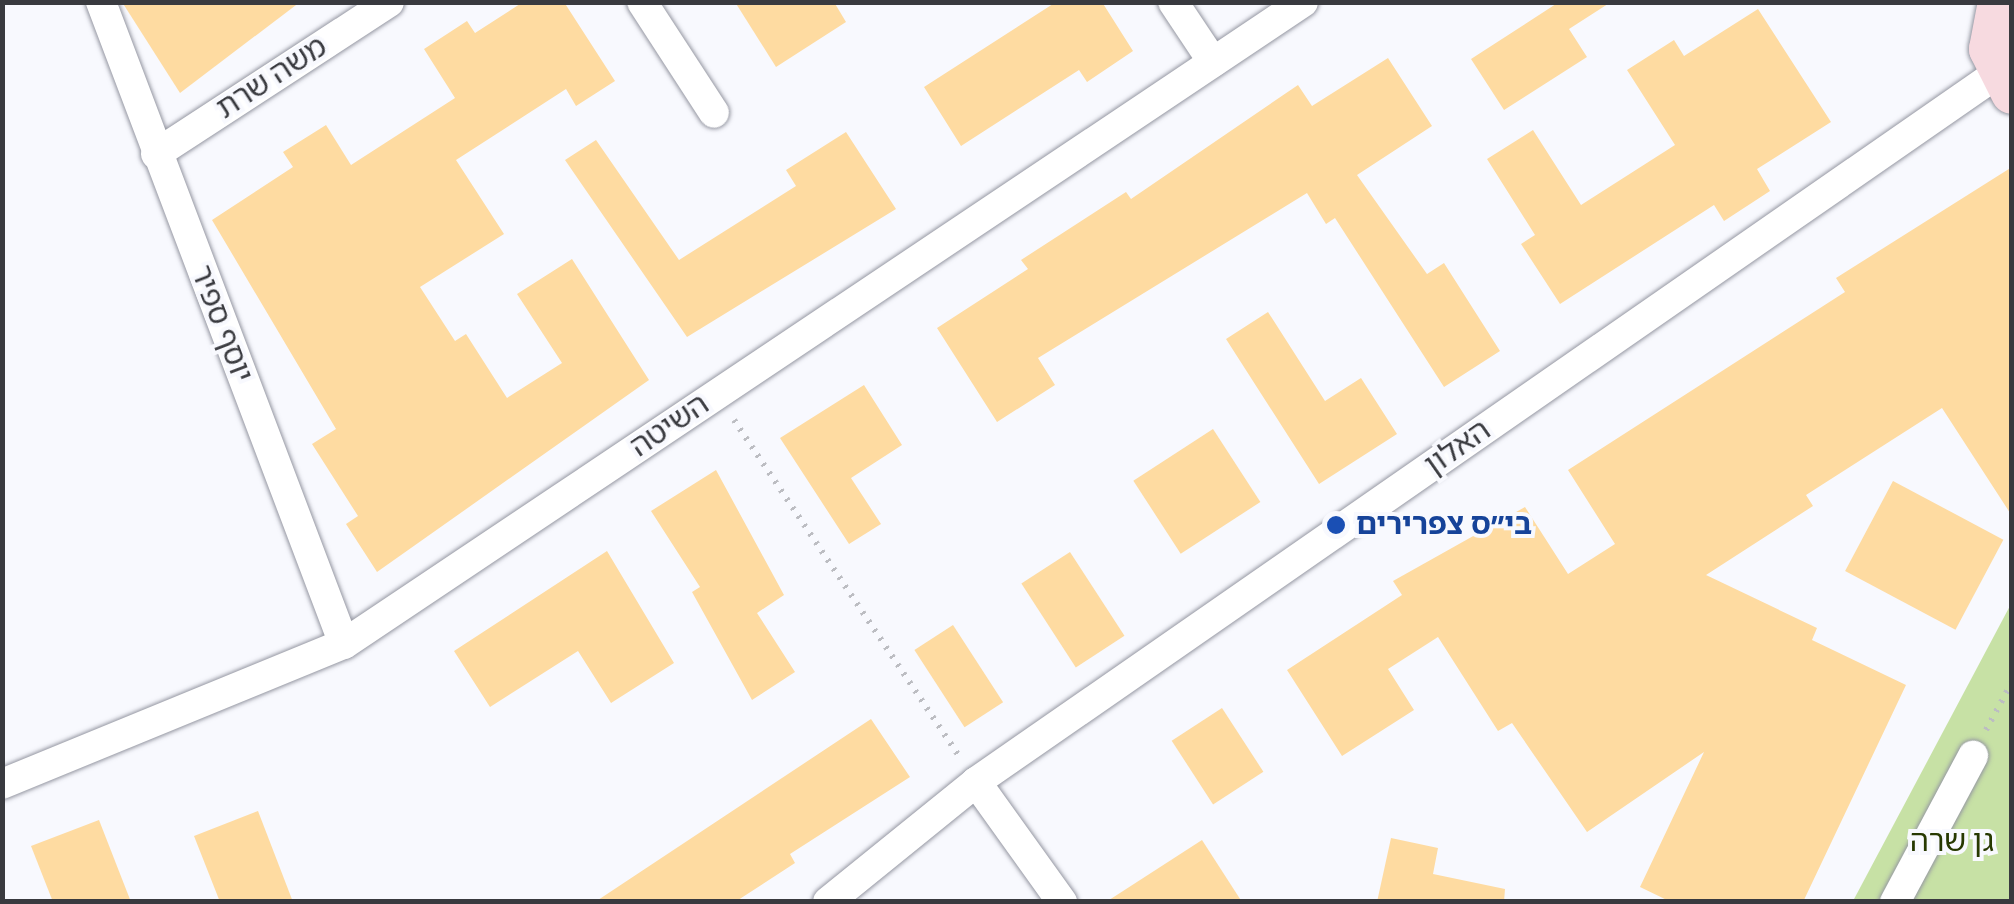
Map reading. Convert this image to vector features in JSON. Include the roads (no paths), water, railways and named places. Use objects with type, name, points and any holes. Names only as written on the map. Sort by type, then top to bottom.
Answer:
[{"type":"street","name":"יוסף ספיר","points":[[101,2],[344,644]]},
{"type":"street","name":"משה שרת","points":[[156,154],[389,2]]},
{"type":"street","points":[[642,2],[714,114]]},
{"type":"street","points":[[1173,2],[1213,62]]},
{"type":"street","name":"השיטה","points":[[2,784],[344,644],[1303,2]]},
{"type":"street","points":[[1999,2],[1991,24],[2004,83]]},
{"type":"street","name":"האלון","points":[[828,902],[976,782],[2004,83]]},
{"type":"street","points":[[1895,902],[1972,756]]},
{"type":"street","points":[[976,782],[1062,902]]},
{"type":"place","name":"בי״ס צפרירים","points":[[1336,525]]},
{"type":"park label","name":"גן שרה","points":[[1952,842]]}]
